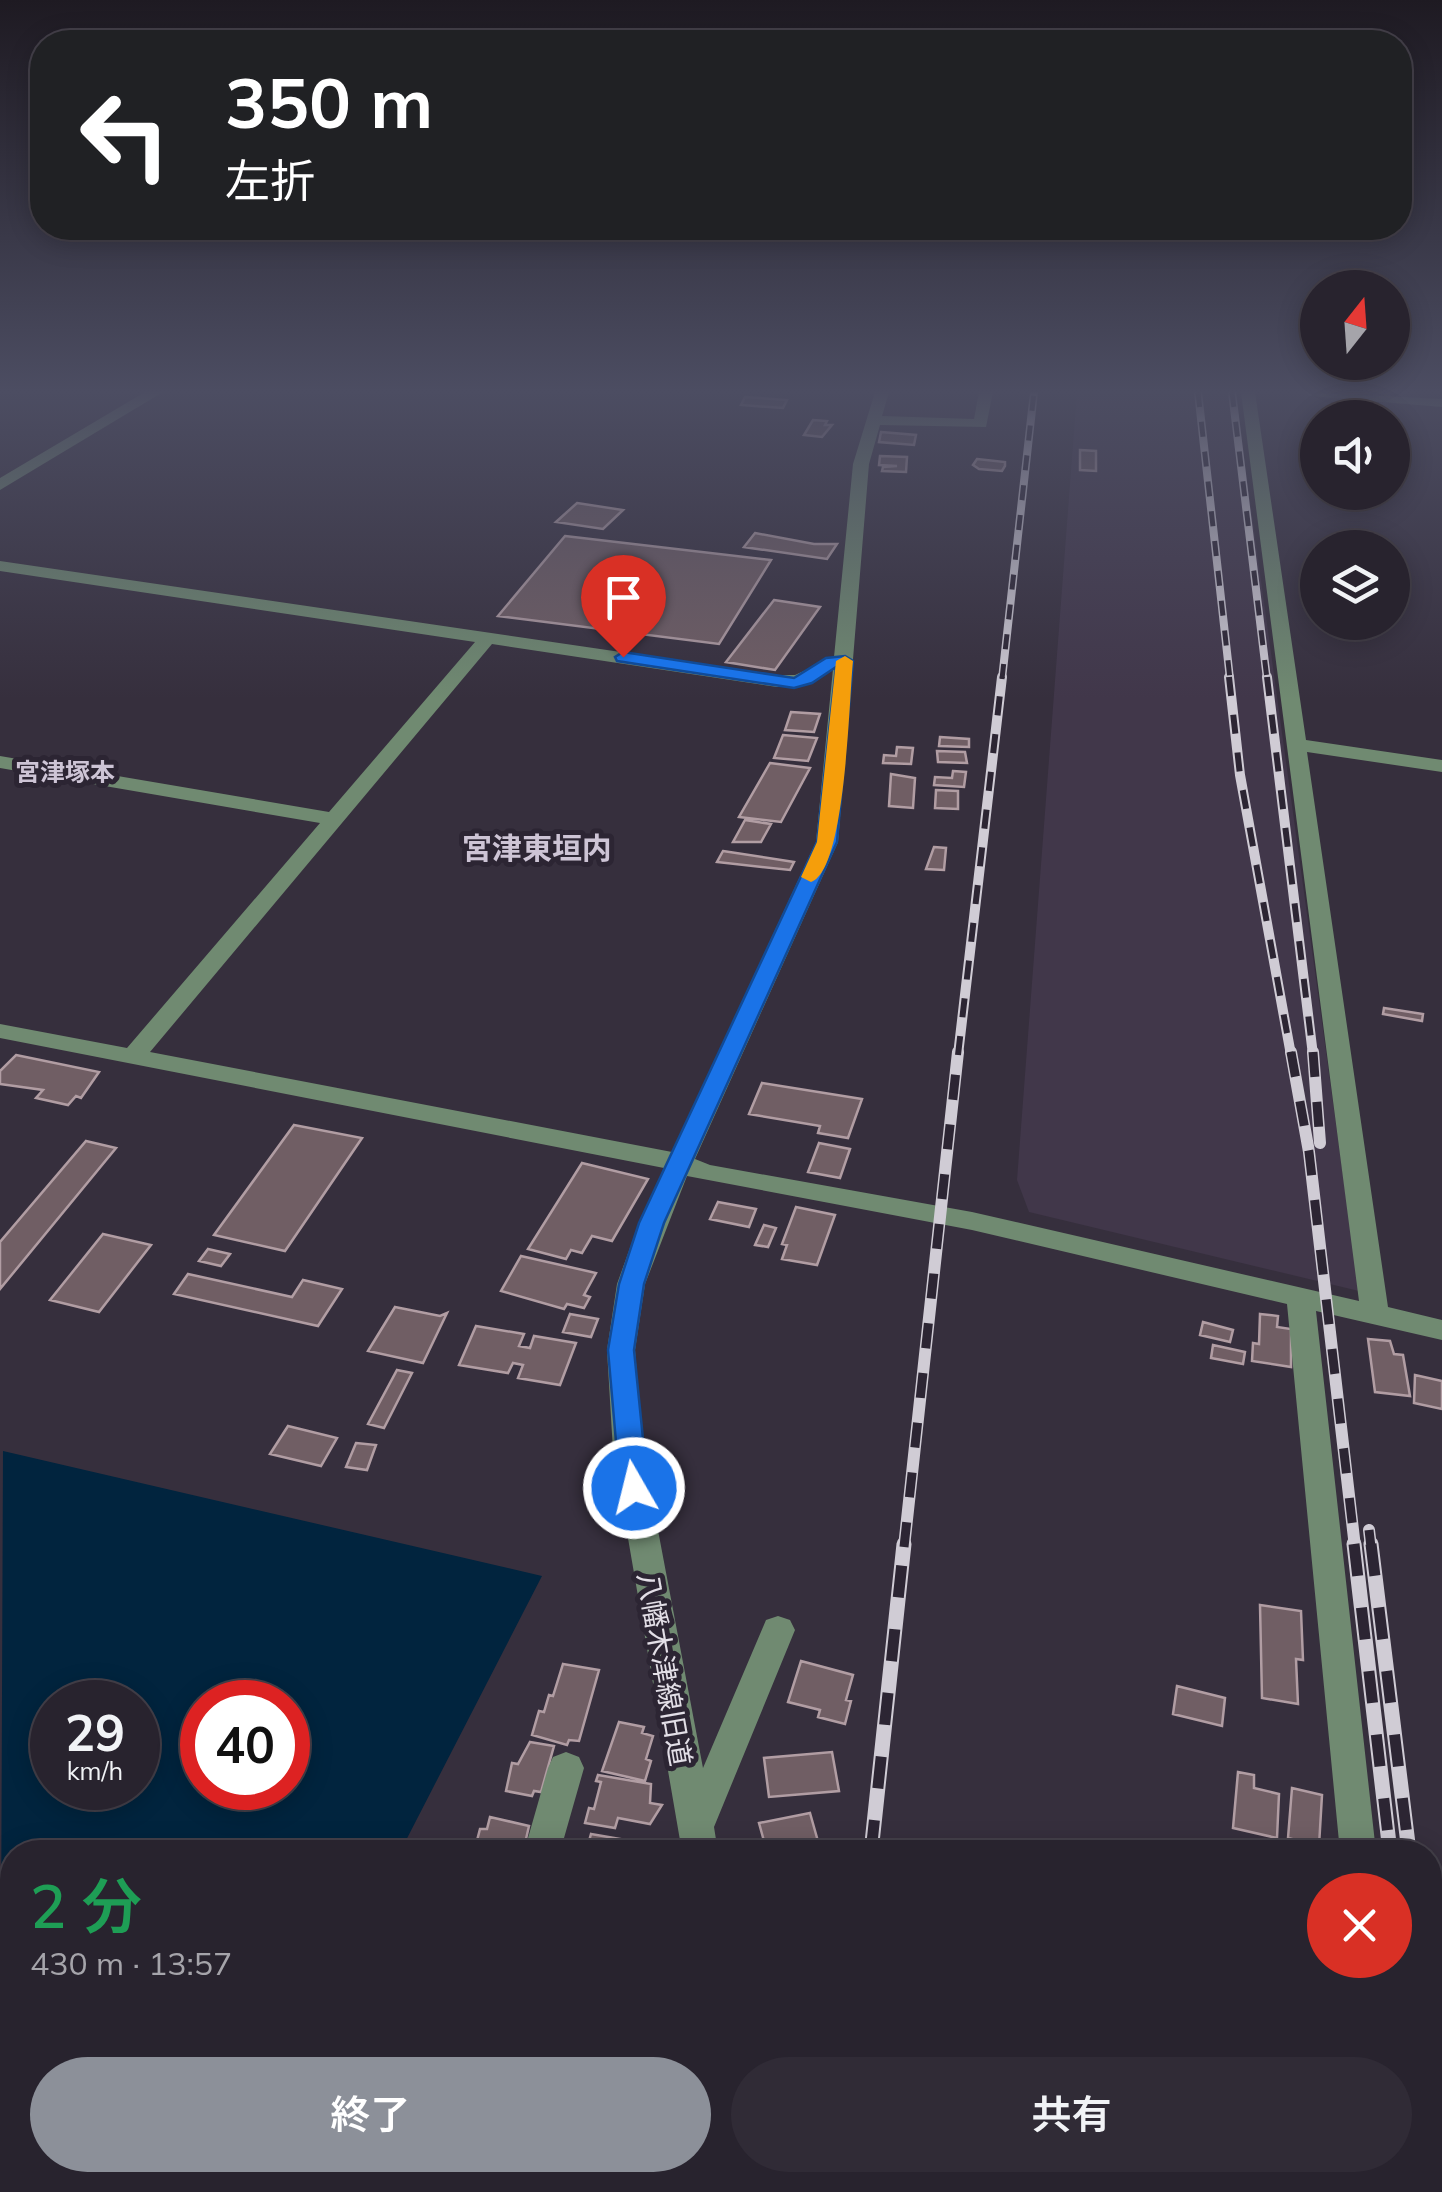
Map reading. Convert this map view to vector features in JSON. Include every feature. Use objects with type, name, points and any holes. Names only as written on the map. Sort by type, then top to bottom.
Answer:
[{"type":"street","name":"八幡木津線旧道","points":[[692,1840],[628,1450],[621,1350],[631,1284],[652,1223],[827,842],[859,494]]},
{"type":"street","points":[[1262,494],[1375,1314]]},
{"type":"street","points":[[0,566],[794,683],[806,680],[832,662],[845,661]]},
{"type":"street","points":[[133,1057],[488,637]]},
{"type":"street","points":[[1295,744],[1442,766]]},
{"type":"street","points":[[0,762],[336,819]]},
{"type":"street","points":[[0,1031],[680,1162],[704,1173],[972,1221],[1442,1330]]},
{"type":"street","points":[[1300,1297],[1357,1840]]},
{"type":"street","points":[[695,1840],[778,1630]]},
{"type":"street","points":[[545,1840],[566,1768]]},
{"type":"shaded area","points":[[1069,494],[1249,494],[1359,1291],[1029,1212],[1017,1180]]},
{"type":"water","points":[[3,1451],[542,1576],[406,1840],[1,1840]]},
{"type":"building","points":[[577,503],[623,510],[603,529],[556,522]]},
{"type":"building","points":[[755,533],[814,544],[837,544],[827,559],[744,547]]},
{"type":"building","points":[[565,536],[771,560],[719,644],[498,616]]},
{"type":"building","points":[[774,600],[820,607],[775,670],[726,662]]},
{"type":"building","points":[[791,712],[820,714],[814,732],[785,730]]},
{"type":"building","points":[[783,735],[817,738],[808,761],[774,758]]},
{"type":"building","points":[[940,737],[969,739],[969,747],[939,746]]},
{"type":"building","points":[[897,747],[913,748],[911,764],[883,763],[884,755],[896,756]]},
{"type":"building","points":[[937,751],[965,752],[967,763],[938,762]]},
{"type":"building","points":[[770,763],[810,768],[781,822],[739,817]]},
{"type":"building","points":[[953,771],[966,772],[964,787],[934,785],[935,777],[952,778]]},
{"type":"building","points":[[891,774],[915,778],[913,808],[889,806]]},
{"type":"building","points":[[936,790],[958,791],[958,809],[935,808]]},
{"type":"building","points":[[745,820],[771,824],[761,842],[733,842]]},
{"type":"building","points":[[934,847],[946,848],[944,870],[926,869]]},
{"type":"building","points":[[723,851],[794,862],[790,870],[717,862]]},
{"type":"building","points":[[1384,1008],[1423,1014],[1422,1021],[1383,1014]]},
{"type":"building","points":[[16,1055],[99,1072],[81,1098],[76,1096],[68,1105],[36,1098],[43,1090],[0,1084],[0,1071]]},
{"type":"building","points":[[762,1083],[862,1099],[848,1138],[818,1133],[820,1126],[749,1114]]},
{"type":"building","points":[[294,1125],[362,1138],[285,1251],[214,1235]]},
{"type":"building","points":[[86,1141],[116,1148],[0,1289],[0,1242]]},
{"type":"building","points":[[819,1143],[850,1149],[840,1178],[808,1172]]},
{"type":"building","points":[[582,1163],[648,1179],[612,1241],[592,1236],[582,1253],[571,1250],[566,1259],[528,1249]]},
{"type":"building","points":[[718,1202],[756,1209],[749,1227],[710,1219]]},
{"type":"building","points":[[796,1207],[835,1215],[817,1265],[782,1259],[787,1245],[782,1244]]},
{"type":"building","points":[[764,1225],[776,1228],[768,1247],[755,1245]]},
{"type":"building","points":[[103,1234],[151,1245],[99,1312],[50,1300]]},
{"type":"building","points":[[208,1249],[230,1254],[221,1266],[199,1261]]},
{"type":"building","points":[[521,1256],[596,1273],[584,1295],[590,1297],[584,1308],[567,1304],[564,1309],[501,1291]]},
{"type":"building","points":[[188,1274],[292,1297],[303,1280],[342,1289],[318,1326],[174,1294]]},
{"type":"building","points":[[395,1307],[440,1316],[447,1313],[423,1363],[368,1351]]},
{"type":"building","points":[[570,1314],[598,1319],[591,1337],[563,1332]]},
{"type":"building","points":[[1260,1314],[1278,1316],[1277,1327],[1291,1329],[1291,1367],[1252,1361],[1253,1343],[1259,1344]]},
{"type":"building","points":[[1203,1322],[1233,1330],[1230,1342],[1200,1335]]},
{"type":"building","points":[[476,1326],[524,1334],[519,1346],[530,1348],[534,1336],[576,1343],[560,1385],[518,1378],[523,1365],[513,1363],[508,1373],[459,1365]]},
{"type":"building","points":[[1368,1339],[1390,1341],[1394,1354],[1403,1355],[1410,1396],[1375,1392]]},
{"type":"building","points":[[1213,1345],[1245,1352],[1243,1364],[1211,1358]]},
{"type":"building","points":[[397,1370],[412,1373],[384,1428],[368,1424]]},
{"type":"building","points":[[1415,1375],[1442,1381],[1442,1409],[1414,1403]]},
{"type":"building","points":[[288,1426],[337,1438],[321,1466],[270,1454]]},
{"type":"building","points":[[356,1443],[376,1445],[367,1470],[346,1467]]},
{"type":"building","points":[[1260,1605],[1301,1611],[1303,1660],[1296,1659],[1298,1704],[1262,1698]]},
{"type":"building","points":[[801,1661],[853,1675],[845,1724],[818,1717],[820,1710],[788,1702]]},
{"type":"building","points":[[563,1664],[599,1670],[579,1741],[569,1740],[567,1745],[532,1735],[539,1711],[544,1712],[549,1695],[553,1696]]},
{"type":"building","points":[[1177,1686],[1225,1698],[1222,1726],[1173,1714]]},
{"type":"building","points":[[619,1722],[644,1727],[642,1733],[653,1736],[645,1781],[602,1771]]},
{"type":"building","points":[[530,1742],[554,1746],[541,1792],[534,1791],[532,1796],[506,1791],[512,1763],[518,1764]]},
{"type":"building","points":[[832,1752],[839,1791],[769,1797],[764,1758]]},
{"type":"building","points":[[1238,1772],[1254,1775],[1254,1788],[1279,1794],[1277,1838],[1233,1828]]},
{"type":"building","points":[[598,1775],[651,1784],[650,1803],[662,1805],[650,1824],[618,1818],[615,1828],[585,1823],[589,1808],[594,1809],[601,1782],[596,1781]]},
{"type":"building","points":[[1292,1788],[1322,1795],[1319,1840],[1288,1838]]},
{"type":"building","points":[[810,1813],[818,1840],[764,1840],[759,1823]]},
{"type":"building","points":[[490,1817],[529,1826],[526,1840],[477,1840],[480,1829],[487,1829]]},
{"type":"building","points":[[591,1834],[626,1840],[589,1840]]},
{"type":"railway","points":[[1002,679],[1023,494]]},
{"type":"railway","points":[[1209,494],[1230,679]]},
{"type":"railway","points":[[1244,494],[1267,679]]},
{"type":"railway","points":[[958,1055],[1002,677]]},
{"type":"railway","points":[[1229,677],[1240,775],[1291,1055]]},
{"type":"railway","points":[[1267,677],[1313,1055]]},
{"type":"railway","points":[[904,1547],[958,1052]]},
{"type":"railway","points":[[1291,1052],[1309,1152],[1355,1547]]},
{"type":"railway","points":[[1313,1052],[1320,1143]]},
{"type":"railway","points":[[1369,1530],[1371,1547]]},
{"type":"railway","points":[[872,1840],[904,1544]]},
{"type":"railway","points":[[1354,1544],[1389,1840]]},
{"type":"railway","points":[[1371,1544],[1408,1840]]},
{"type":"slow traffic","points":[[811,877],[827,842],[845,661]]},
{"type":"district","name":"宮津塚本","points":[[65,771]]},
{"type":"district","name":"宮津東垣内","points":[[537,848]]},
{"type":"route","points":[[623,657],[794,683],[806,680],[832,662],[845,661],[827,842],[652,1223],[631,1284],[621,1350],[634,1488]]}]
